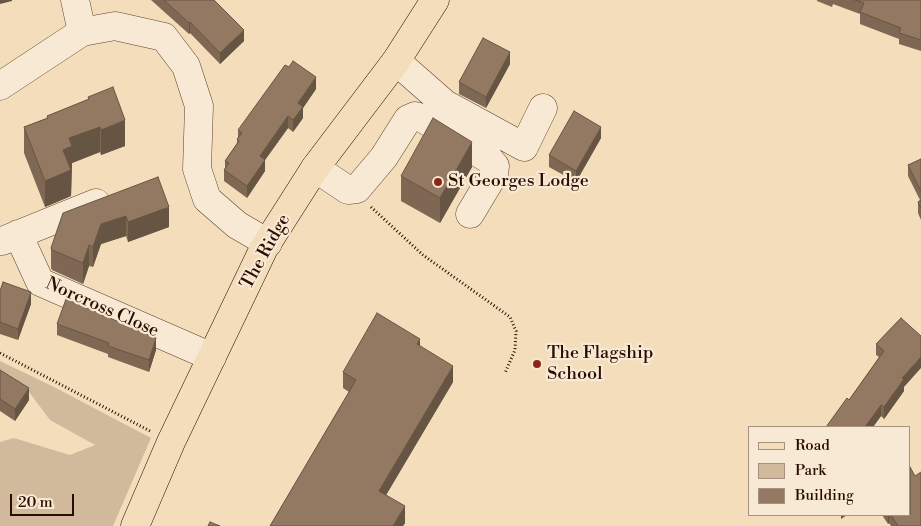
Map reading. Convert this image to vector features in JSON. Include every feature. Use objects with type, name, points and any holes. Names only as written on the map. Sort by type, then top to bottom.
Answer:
[{"type":"main road","name":"The Ridge","points":[[135,526],[171,442],[268,243],[315,168],[396,61],[435,0]]},
{"type":"street","points":[[75,0],[82,32]]},
{"type":"street","points":[[0,86],[82,32],[115,26],[164,37],[186,66],[198,106],[197,169],[207,199],[237,225],[268,243]]},
{"type":"street","points":[[396,61],[445,104],[524,147],[544,108]]},
{"type":"street","points":[[315,168],[348,190],[357,189],[384,157],[408,120],[415,116],[422,118],[490,160],[495,166],[494,174],[470,214]]},
{"type":"street","name":"Norcross Close","points":[[118,195],[9,238],[40,282],[212,356]]},
{"type":"path","points":[[348,190],[369,206],[423,256],[510,317],[516,331],[515,350],[505,373]]},
{"type":"path","points":[[0,353],[171,442]]},
{"type":"green space","points":[[0,361],[151,438],[113,526],[0,526],[0,442],[14,438],[70,455],[95,445],[50,420],[29,392],[0,376]]},
{"type":"building","points":[[164,0],[214,0],[244,30],[220,53],[190,22]]},
{"type":"building","points":[[855,0],[921,0],[921,40],[899,33],[901,28],[860,12],[864,3]]},
{"type":"building","points":[[483,38],[510,52],[486,97],[459,82]]},
{"type":"building","points":[[293,61],[316,77],[298,103],[303,107],[293,120],[288,116],[260,156],[265,160],[247,186],[224,170],[229,163],[225,161],[239,141],[237,139],[242,133],[238,130],[285,65],[289,67]]},
{"type":"building","points":[[113,87],[125,120],[101,130],[100,127],[69,138],[72,146],[63,150],[71,170],[45,181],[24,127],[48,118],[47,116]]},
{"type":"building","points":[[574,111],[601,127],[576,171],[549,155]]},
{"type":"building","points":[[433,118],[472,142],[440,198],[401,176]]},
{"type":"building","points":[[921,159],[921,191],[908,165]]},
{"type":"building","points":[[158,177],[169,207],[128,222],[126,216],[101,224],[93,247],[89,245],[83,263],[52,250],[51,248],[63,213]]},
{"type":"building","points":[[3,282],[31,292],[18,329],[0,322],[0,291]]},
{"type":"building","points":[[66,299],[156,338],[149,360],[108,346],[109,343],[57,324]]},
{"type":"building","points":[[377,313],[420,339],[417,344],[453,366],[379,491],[405,506],[393,526],[270,526],[356,380],[343,372]]},
{"type":"building","points":[[901,318],[921,336],[921,357],[902,378],[904,379],[884,407],[881,405],[866,426],[827,426],[847,398],[849,400],[884,351],[876,344]]},
{"type":"building","points":[[0,370],[29,388],[15,409],[0,399]]},
{"type":"building","points":[[911,469],[915,476],[921,472],[921,526],[898,526],[892,516],[911,516]]},
{"type":"building","points":[[210,522],[220,526],[208,526]]},
{"type":"place","name":"St Georges Lodge","points":[[438,182]]},
{"type":"place","name":"The Flagship School","points":[[537,364]]}]
